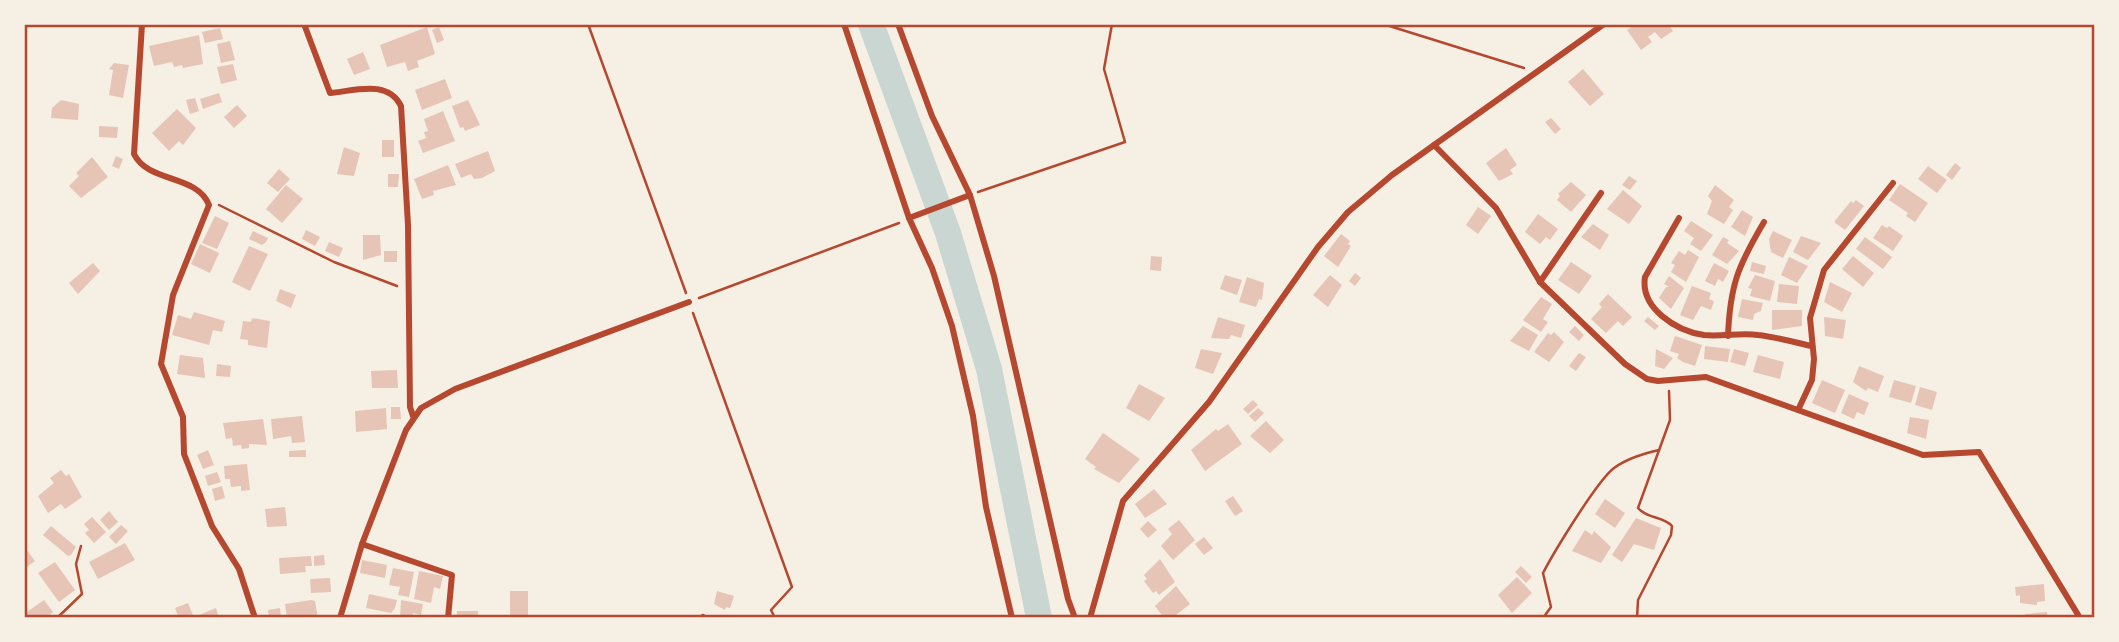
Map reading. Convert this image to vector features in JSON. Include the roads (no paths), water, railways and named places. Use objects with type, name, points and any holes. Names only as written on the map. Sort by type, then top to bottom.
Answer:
[{"type":"street","points":[[142,24],[134,154],[146,168],[179,181],[207,199],[209,205],[173,295],[161,364],[183,417],[184,454],[212,526],[239,569],[255,618]]},
{"type":"street","points":[[304,24],[330,93],[379,89],[396,97],[401,106],[409,292],[410,407],[413,416]]},
{"type":"street","points":[[844,24],[909,218],[933,268],[952,326],[973,416],[986,507],[1012,618]]},
{"type":"street","points":[[898,24],[933,116],[970,195],[994,276],[1068,599],[1075,618]]},
{"type":"street","points":[[1090,618],[1123,501],[1209,402],[1288,286],[1348,212],[1392,174],[1604,24]]},
{"type":"street","points":[[1434,145],[1496,208],[1540,282],[1626,364],[1647,379],[1668,381],[1706,377],[1923,454],[1979,452],[2080,618]]},
{"type":"street","points":[[1799,408],[1812,380],[1810,318],[1824,270],[1893,183]]},
{"type":"street","points":[[1540,282],[1601,193]]},
{"type":"street","points":[[909,218],[970,195]]},
{"type":"street","points":[[1679,218],[1645,277],[1643,287],[1651,304],[1665,320],[1701,335],[1756,334],[1811,346]]},
{"type":"street","points":[[1728,336],[1730,294],[1741,261],[1764,222]]},
{"type":"street","points":[[340,618],[362,544],[413,416],[421,408],[455,389],[690,302]]},
{"type":"street","points":[[362,544],[452,575],[448,618]]},
{"type":"waterway","points":[[871,24],[948,233],[989,369],[1039,618]]}]
